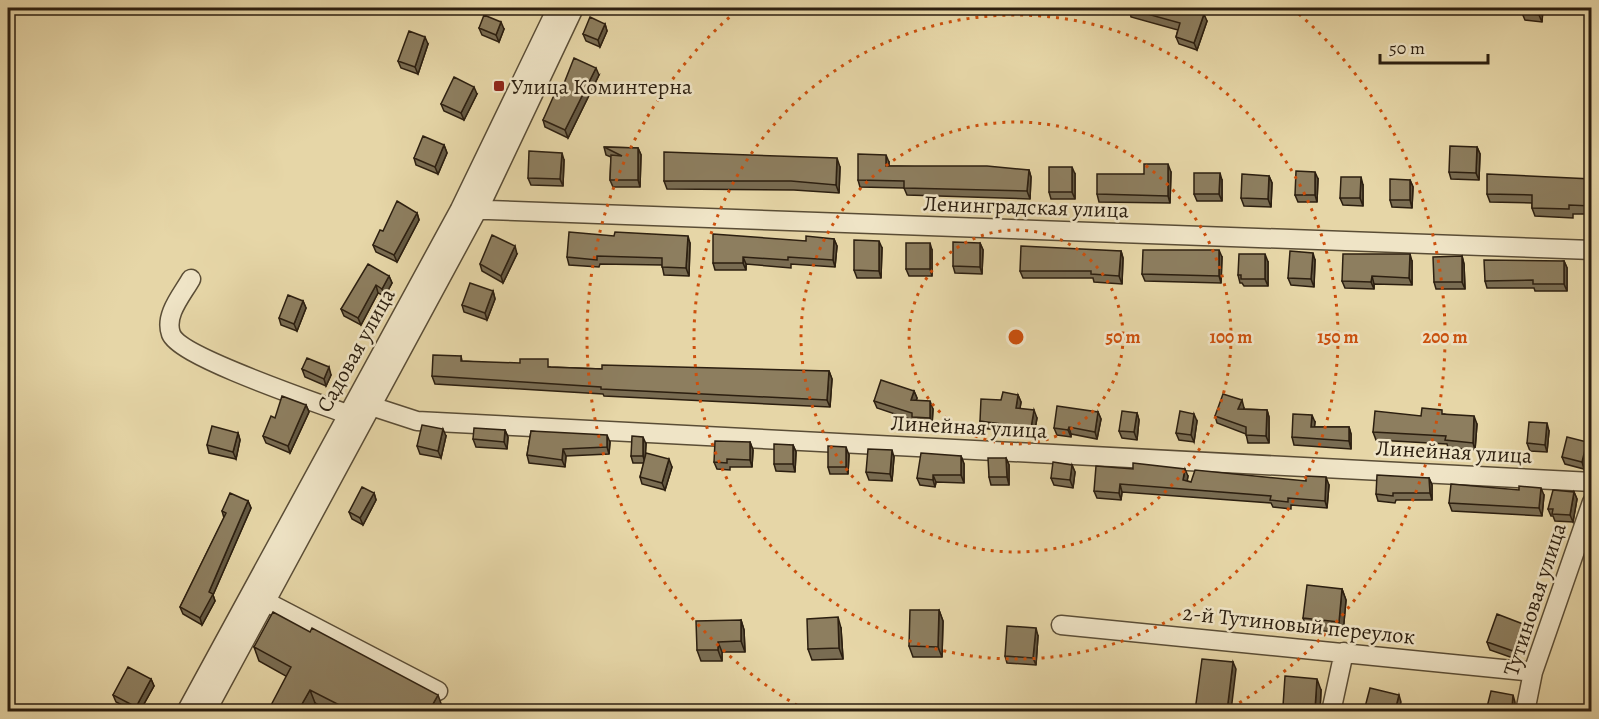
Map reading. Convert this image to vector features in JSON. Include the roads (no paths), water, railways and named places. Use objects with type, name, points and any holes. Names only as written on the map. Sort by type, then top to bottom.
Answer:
[{"type":"street","name":"Садовая улица","points":[[186,711],[347,414],[469,209],[556,8]]},
{"type":"street","name":"Садовая улица","points":[[206,711],[371,406],[469,209],[574,8]]},
{"type":"street","name":"Ленинградская улица","points":[[469,209],[1592,250]]},
{"type":"street","points":[[191,279],[170,320],[171,334],[177,343],[210,361],[347,414],[371,406]]},
{"type":"street","name":"Линейная улица","points":[[371,406],[417,421],[1592,482]]},
{"type":"street","name":"Тутиновая улица","points":[[1525,711],[1533,672],[1592,501]]},
{"type":"street","points":[[265,601],[438,691]]},
{"type":"street","name":"2-й Тутиновый переулок","points":[[1061,625],[1533,672]]},
{"type":"street","points":[[1331,711],[1344,652]]},
{"type":"place","name":"Улица Коминтерна","points":[[499,86]]}]
